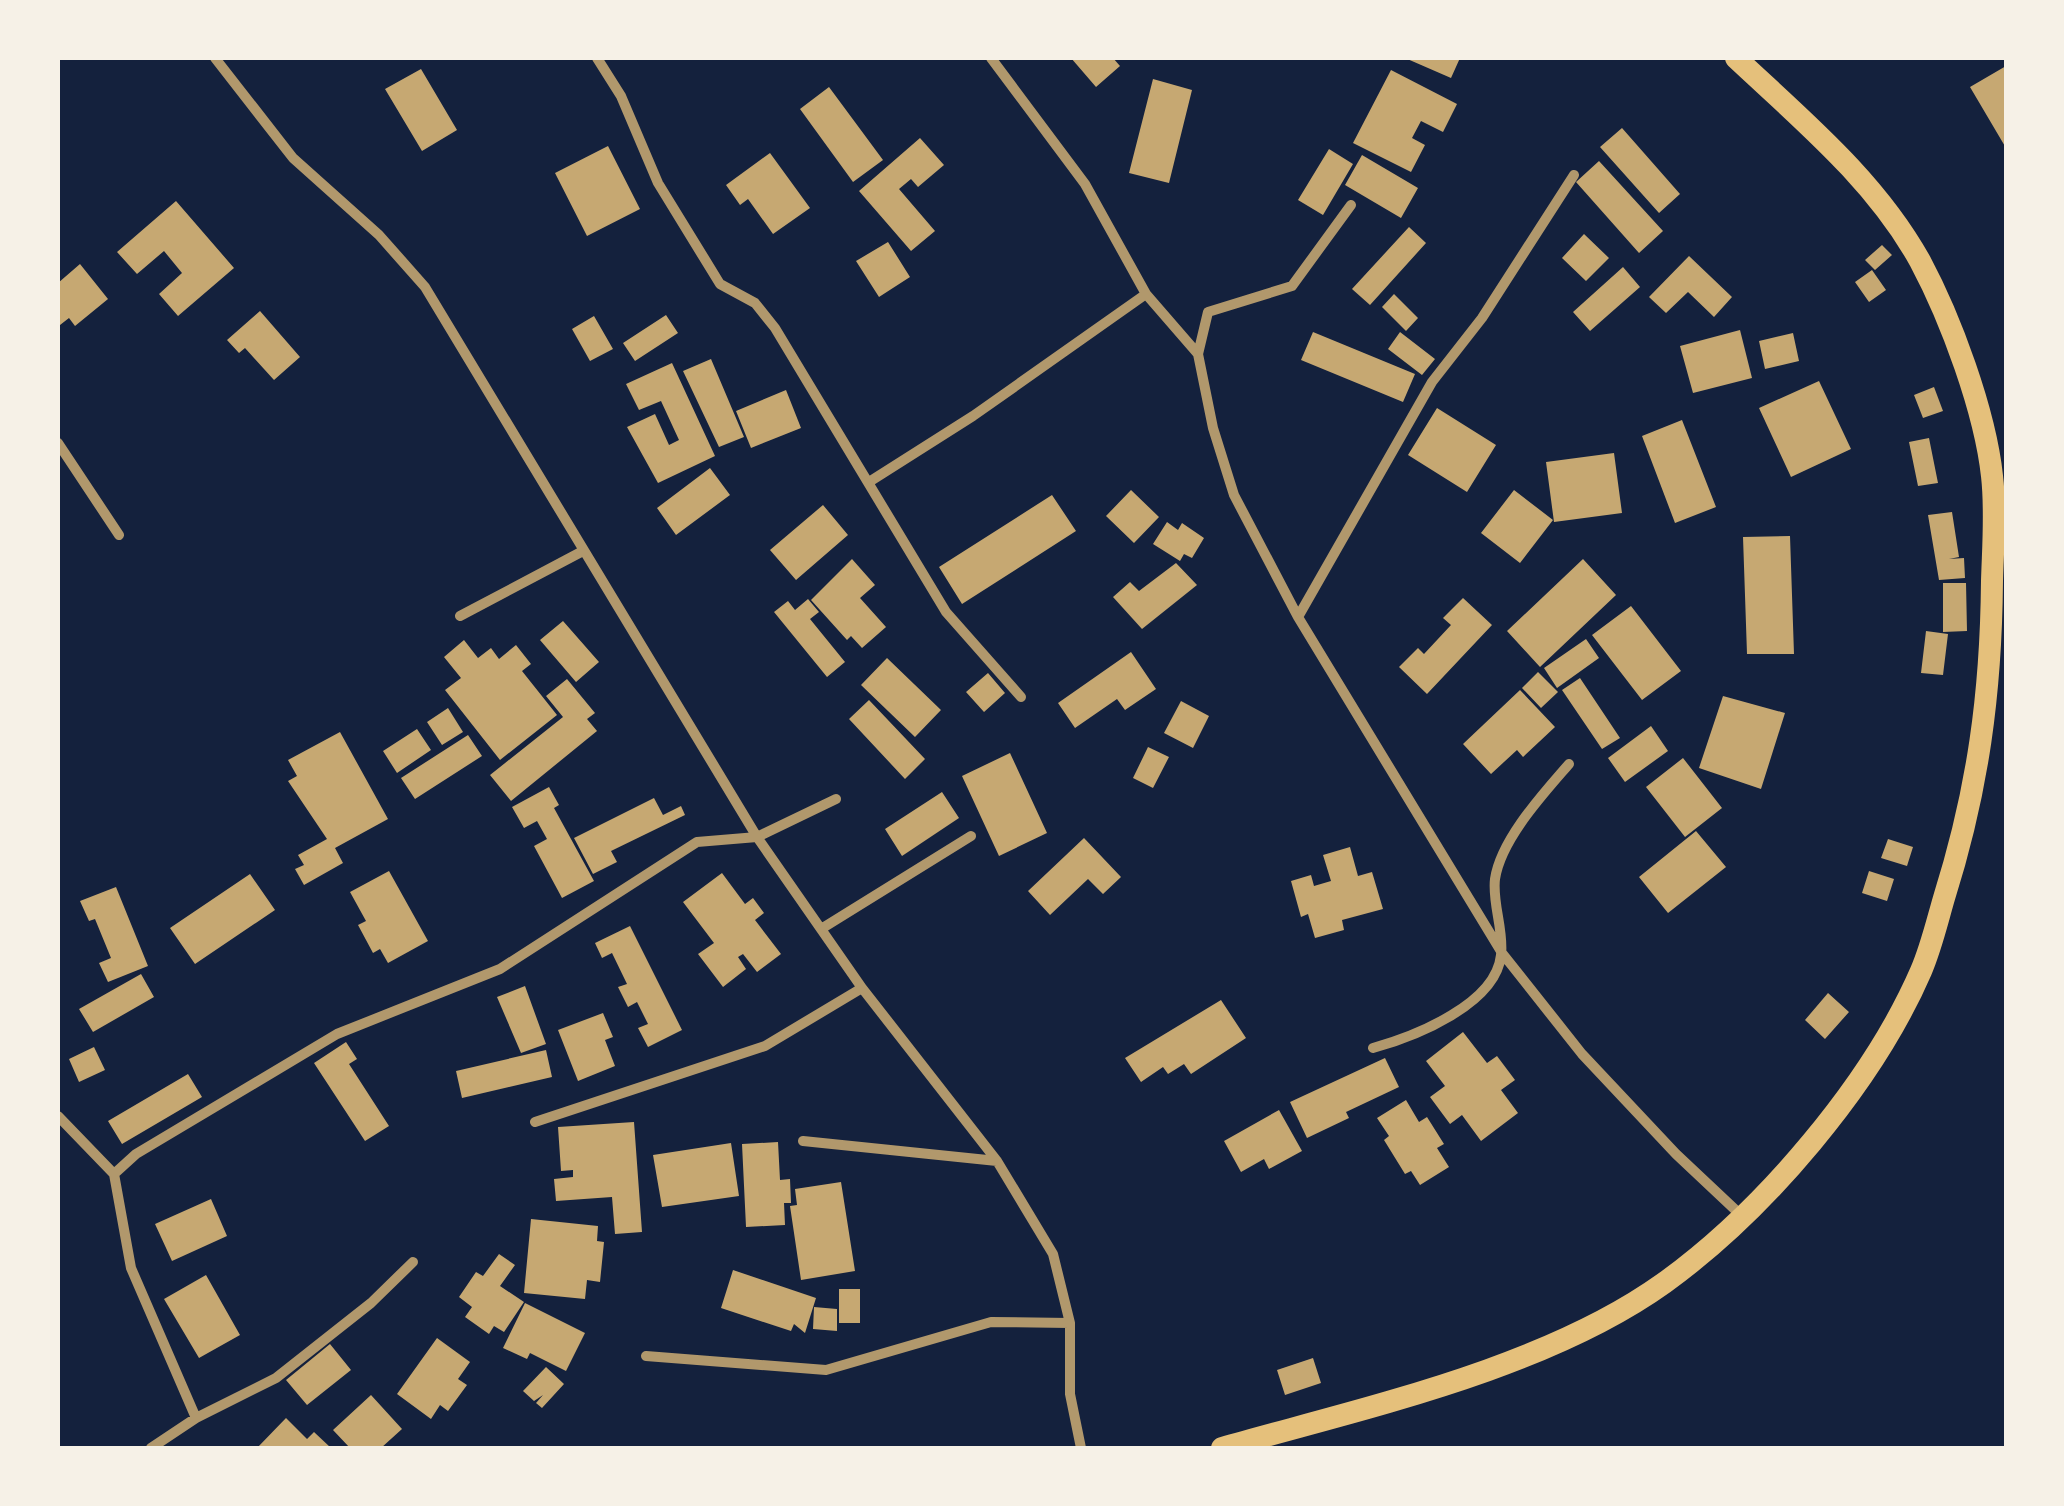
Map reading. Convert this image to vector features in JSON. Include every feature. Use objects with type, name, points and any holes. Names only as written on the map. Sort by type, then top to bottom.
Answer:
[{"type":"main road","points":[[1222,1448],[1409,1395],[1538,1352],[1661,1286],[1745,1218],[1866,1072],[1922,970],[1958,854],[1986,730],[1999,629],[1999,478],[1948,323],[1920,262],[1891,217],[1847,163],[1736,58]]},
{"type":"street","points":[[215,58],[293,158],[379,235],[425,287],[757,837],[862,988],[998,1161],[1053,1254],[1070,1323],[1070,1394],[1081,1448]]},
{"type":"street","points":[[597,58],[621,96],[658,183],[720,284],[755,303],[776,328],[946,612],[1020,697]]},
{"type":"street","points":[[991,58],[1085,184],[1146,294],[1198,354]]},
{"type":"street","points":[[1298,617],[1432,382],[1482,318],[1574,175]]},
{"type":"street","points":[[1351,205],[1292,286],[1208,312],[1198,354],[1213,428],[1234,495],[1298,617],[1502,953],[1596,1068],[1676,1154],[1745,1218]]},
{"type":"street","points":[[870,482],[973,416],[1146,294]]},
{"type":"street","points":[[58,444],[119,535]]},
{"type":"street","points":[[460,616],[582,550]]},
{"type":"street","points":[[1373,1048],[1412,1036],[1476,1002],[1496,980],[1502,953],[1495,878],[1522,820],[1569,764]]},
{"type":"street","points":[[114,1174],[136,1154],[337,1034],[500,969],[697,842],[757,837],[836,800]]},
{"type":"street","points":[[821,929],[971,836]]},
{"type":"street","points":[[534,1122],[765,1046],[862,988]]},
{"type":"street","points":[[58,1116],[114,1174],[131,1268],[196,1418]]},
{"type":"street","points":[[803,1141],[998,1161]]},
{"type":"street","points":[[151,1448],[196,1418],[276,1378],[372,1304],[413,1262]]},
{"type":"street","points":[[646,1356],[826,1370],[991,1322],[1070,1323]]},
{"type":"building","points":[[1071,58],[1113,58],[1120,66],[1096,87]]},
{"type":"building","points":[[1405,58],[1460,58],[1451,78]]},
{"type":"building","points":[[2006,66],[2006,148],[1970,87]]},
{"type":"building","points":[[421,69],[457,130],[422,151],[385,89]]},
{"type":"building","points":[[1391,70],[1457,104],[1443,132],[1421,121],[1412,138],[1425,145],[1411,172],[1353,143]]},
{"type":"building","points":[[1153,79],[1192,90],[1169,183],[1129,173]]},
{"type":"building","points":[[829,87],[883,160],[853,182],[800,109]]},
{"type":"building","points":[[1622,128],[1680,194],[1659,213],[1600,147]]},
{"type":"building","points":[[920,138],[944,165],[918,187],[911,179],[899,189],[935,231],[911,251],[859,191]]},
{"type":"building","points":[[608,146],[640,209],[587,236],[555,173]]},
{"type":"building","points":[[1329,149],[1353,164],[1323,215],[1298,200]]},
{"type":"building","points":[[770,153],[810,208],[773,234],[748,199],[740,205],[726,185]]},
{"type":"building","points":[[1362,155],[1418,188],[1401,218],[1345,185]]},
{"type":"building","points":[[1599,161],[1663,231],[1639,253],[1576,182]]},
{"type":"building","points":[[176,201],[234,268],[178,316],[159,294],[182,273],[164,251],[137,274],[117,252]]},
{"type":"building","points":[[1409,227],[1426,243],[1370,305],[1352,289]]},
{"type":"building","points":[[1584,234],[1609,258],[1586,281],[1562,258]]},
{"type":"building","points":[[888,242],[910,277],[879,297],[856,261]]},
{"type":"building","points":[[1882,245],[1892,255],[1875,270],[1865,260]]},
{"type":"building","points":[[1689,256],[1732,297],[1714,317],[1688,292],[1666,313],[1649,297]]},
{"type":"building","points":[[80,264],[108,299],[75,326],[69,318],[60,325],[58,283]]},
{"type":"building","points":[[1623,267],[1640,287],[1590,331],[1573,312]]},
{"type":"building","points":[[1872,270],[1886,290],[1869,302],[1855,282]]},
{"type":"building","points":[[1394,294],[1418,318],[1406,331],[1382,307]]},
{"type":"building","points":[[260,311],[300,357],[274,380],[245,348],[239,353],[227,340]]},
{"type":"building","points":[[666,315],[678,333],[635,361],[623,343]]},
{"type":"building","points":[[594,316],[613,349],[590,361],[572,329]]},
{"type":"building","points":[[1740,330],[1752,378],[1693,393],[1680,346]]},
{"type":"building","points":[[1313,332],[1415,374],[1403,402],[1301,360]]},
{"type":"building","points":[[1400,332],[1435,359],[1422,375],[1388,349]]},
{"type":"building","points":[[1793,333],[1799,361],[1765,369],[1759,341]]},
{"type":"building","points":[[711,359],[744,437],[719,447],[683,371]]},
{"type":"building","points":[[672,363],[715,456],[658,483],[627,427],[655,414],[669,445],[679,440],[661,401],[639,410],[626,384]]},
{"type":"building","points":[[1819,381],[1851,449],[1791,477],[1759,408]]},
{"type":"building","points":[[1934,387],[1943,411],[1923,418],[1914,395]]},
{"type":"building","points":[[786,390],[801,428],[751,448],[736,411]]},
{"type":"building","points":[[1437,408],[1496,445],[1467,492],[1408,455]]},
{"type":"building","points":[[1682,420],[1716,507],[1675,523],[1642,436]]},
{"type":"building","points":[[1929,438],[1938,483],[1918,486],[1909,442]]},
{"type":"building","points":[[1614,453],[1622,513],[1554,522],[1546,462]]},
{"type":"building","points":[[710,468],[730,495],[676,535],[657,508]]},
{"type":"building","points":[[1131,490],[1159,517],[1134,543],[1106,516]]},
{"type":"building","points":[[1514,490],[1553,520],[1520,563],[1481,533]]},
{"type":"building","points":[[1052,495],[1076,531],[962,604],[939,567]]},
{"type":"building","points":[[823,505],[848,535],[796,580],[770,550]]},
{"type":"building","points":[[1952,512],[1959,557],[1949,559],[1964,558],[1965,578],[1939,580],[1928,515]]},
{"type":"building","points":[[1167,522],[1178,530],[1182,523],[1204,538],[1192,558],[1184,554],[1180,561],[1153,544]]},
{"type":"building","points":[[1790,536],[1794,654],[1747,654],[1743,537]]},
{"type":"building","points":[[852,559],[875,585],[860,598],[886,627],[862,648],[851,636],[847,640],[811,600]]},
{"type":"building","points":[[1583,559],[1616,595],[1540,667],[1507,631]]},
{"type":"building","points":[[1176,563],[1197,585],[1142,629],[1113,597],[1130,582],[1139,591]]},
{"type":"building","points":[[1943,583],[1966,583],[1967,631],[1943,632]]},
{"type":"building","points":[[1463,598],[1492,625],[1427,694],[1399,667],[1418,648],[1424,654],[1451,625],[1443,618]]},
{"type":"building","points":[[808,599],[819,612],[810,619],[845,662],[827,677],[774,612],[788,601],[795,610]]},
{"type":"building","points":[[1631,606],[1681,671],[1642,700],[1592,635]]},
{"type":"building","points":[[563,621],[599,662],[576,682],[540,640]]},
{"type":"building","points":[[1926,631],[1948,634],[1943,675],[1921,673]]},
{"type":"building","points":[[1586,639],[1599,658],[1557,688],[1544,668]]},
{"type":"building","points":[[464,640],[478,658],[491,648],[499,659],[516,645],[531,664],[522,671],[557,715],[500,760],[445,690],[461,678],[444,657]]},
{"type":"building","points":[[1131,652],[1156,689],[1125,710],[1117,699],[1075,728],[1058,703]]},
{"type":"building","points":[[887,658],[941,710],[915,737],[861,685]]},
{"type":"building","points":[[1538,672],[1558,692],[1541,708],[1522,688]]},
{"type":"building","points":[[988,673],[1005,693],[984,712],[966,692]]},
{"type":"building","points":[[1580,678],[1620,738],[1602,749],[1562,690]]},
{"type":"building","points":[[567,679],[595,713],[587,719],[597,731],[511,801],[490,775],[563,717],[546,696]]},
{"type":"building","points":[[1520,690],[1555,727],[1523,757],[1517,750],[1491,774],[1463,744]]},
{"type":"building","points":[[1723,696],[1785,713],[1761,789],[1699,768]]},
{"type":"building","points":[[869,700],[925,759],[905,779],[849,719]]},
{"type":"building","points":[[1181,701],[1209,716],[1193,748],[1164,733]]},
{"type":"building","points":[[448,708],[463,732],[442,745],[427,722]]},
{"type":"building","points":[[1651,726],[1668,751],[1625,782],[1608,758]]},
{"type":"building","points":[[417,729],[431,750],[397,773],[383,751]]},
{"type":"building","points":[[340,732],[388,819],[335,848],[343,863],[304,885],[295,869],[304,865],[298,855],[327,839],[288,781],[297,776],[288,760]]},
{"type":"building","points":[[468,735],[482,756],[415,799],[401,778]]},
{"type":"building","points":[[1148,747],[1169,757],[1153,788],[1133,778]]},
{"type":"building","points":[[1010,753],[1047,833],[999,856],[962,776]]},
{"type":"building","points":[[1683,758],[1722,808],[1685,837],[1646,787]]},
{"type":"building","points":[[549,787],[559,805],[554,808],[594,881],[562,898],[534,846],[547,839],[537,821],[524,828],[512,807]]},
{"type":"building","points":[[942,792],[959,818],[902,856],[885,829]]},
{"type":"building","points":[[654,798],[663,815],[681,806],[685,815],[611,851],[617,862],[593,874],[574,838]]},
{"type":"building","points":[[1696,831],[1726,867],[1668,913],[1639,877]]},
{"type":"building","points":[[1084,838],[1121,877],[1103,894],[1088,879],[1050,915],[1028,891]]},
{"type":"building","points":[[1888,839],[1913,847],[1907,866],[1881,858]]},
{"type":"building","points":[[1350,847],[1358,876],[1372,872],[1383,909],[1342,920],[1344,930],[1315,938],[1308,914],[1301,917],[1291,881],[1311,875],[1314,886],[1331,881],[1323,855]]},
{"type":"building","points":[[389,871],[428,941],[388,963],[380,949],[373,953],[358,925],[366,921],[350,892]]},
{"type":"building","points":[[1869,871],[1894,879],[1887,901],[1862,893]]},
{"type":"building","points":[[722,873],[745,904],[753,898],[764,913],[755,920],[781,954],[757,972],[743,954],[738,957],[746,969],[723,987],[698,954],[714,943],[683,902]]},
{"type":"building","points":[[250,874],[275,910],[195,964],[170,928]]},
{"type":"building","points":[[116,887],[148,966],[108,982],[99,963],[111,958],[95,919],[89,921],[80,901]]},
{"type":"building","points":[[630,926],[682,1030],[648,1047],[638,1028],[648,1024],[637,1002],[628,1007],[618,987],[627,984],[612,953],[602,958],[595,943]]},
{"type":"building","points":[[141,974],[154,997],[93,1032],[79,1009]]},
{"type":"building","points":[[525,986],[546,1044],[521,1053],[497,997]]},
{"type":"building","points":[[1828,993],[1849,1012],[1825,1039],[1805,1020]]},
{"type":"building","points":[[1221,1000],[1246,1038],[1191,1074],[1184,1064],[1168,1074],[1163,1067],[1141,1082],[1125,1058]]},
{"type":"building","points":[[603,1013],[613,1037],[605,1040],[615,1066],[578,1081],[558,1030]]},
{"type":"building","points":[[1463,1032],[1487,1063],[1497,1056],[1515,1080],[1501,1090],[1518,1113],[1481,1141],[1462,1115],[1450,1124],[1430,1097],[1445,1086],[1426,1061]]},
{"type":"building","points":[[346,1042],[357,1059],[349,1064],[389,1126],[365,1141],[314,1063]]},
{"type":"building","points":[[94,1047],[105,1070],[79,1082],[69,1059]]},
{"type":"building","points":[[546,1050],[552,1077],[462,1098],[456,1071]]},
{"type":"building","points":[[1385,1058],[1399,1087],[1346,1112],[1349,1118],[1307,1138],[1290,1102]]},
{"type":"building","points":[[188,1074],[202,1097],[122,1144],[108,1121]]},
{"type":"building","points":[[1406,1100],[1419,1122],[1427,1117],[1444,1144],[1437,1148],[1449,1167],[1420,1185],[1411,1171],[1405,1174],[1384,1140],[1389,1136],[1377,1118]]},
{"type":"building","points":[[1279,1110],[1302,1151],[1269,1169],[1264,1159],[1241,1172],[1224,1141]]},
{"type":"building","points":[[634,1122],[642,1232],[615,1234],[612,1197],[556,1201],[554,1179],[573,1177],[573,1170],[561,1171],[558,1127]]},
{"type":"building","points":[[778,1142],[780,1180],[790,1179],[791,1203],[784,1203],[785,1225],[746,1227],[742,1144]]},
{"type":"building","points":[[731,1143],[739,1196],[662,1207],[653,1155]]},
{"type":"building","points":[[841,1182],[855,1271],[801,1280],[790,1206],[797,1205],[795,1189]]},
{"type":"building","points":[[211,1199],[227,1236],[172,1261],[155,1224]]},
{"type":"building","points":[[531,1219],[598,1226],[597,1241],[604,1242],[600,1282],[587,1280],[585,1299],[524,1293]]},
{"type":"building","points":[[499,1254],[515,1265],[500,1286],[524,1302],[504,1332],[494,1326],[489,1334],[465,1317],[472,1307],[459,1297],[476,1272],[483,1276]]},
{"type":"building","points":[[733,1270],[816,1298],[805,1333],[794,1324],[791,1331],[721,1308]]},
{"type":"building","points":[[206,1275],[240,1335],[199,1358],[164,1299]]},
{"type":"building","points":[[839,1289],[860,1289],[860,1323],[839,1323]]},
{"type":"building","points":[[525,1303],[585,1333],[566,1371],[530,1353],[527,1359],[503,1348]]},
{"type":"building","points":[[814,1307],[837,1309],[837,1331],[813,1329]]},
{"type":"building","points":[[437,1338],[470,1362],[458,1379],[467,1385],[448,1411],[440,1405],[431,1419],[397,1394]]},
{"type":"building","points":[[330,1344],[351,1370],[307,1405],[286,1380]]},
{"type":"building","points":[[1313,1358],[1321,1383],[1285,1395],[1277,1370]]},
{"type":"building","points":[[546,1367],[564,1384],[542,1408],[536,1403],[543,1395],[534,1401],[523,1391]]},
{"type":"building","points":[[371,1395],[402,1429],[381,1448],[350,1448],[333,1430]]},
{"type":"building","points":[[286,1418],[307,1439],[314,1432],[331,1448],[257,1448]]}]
